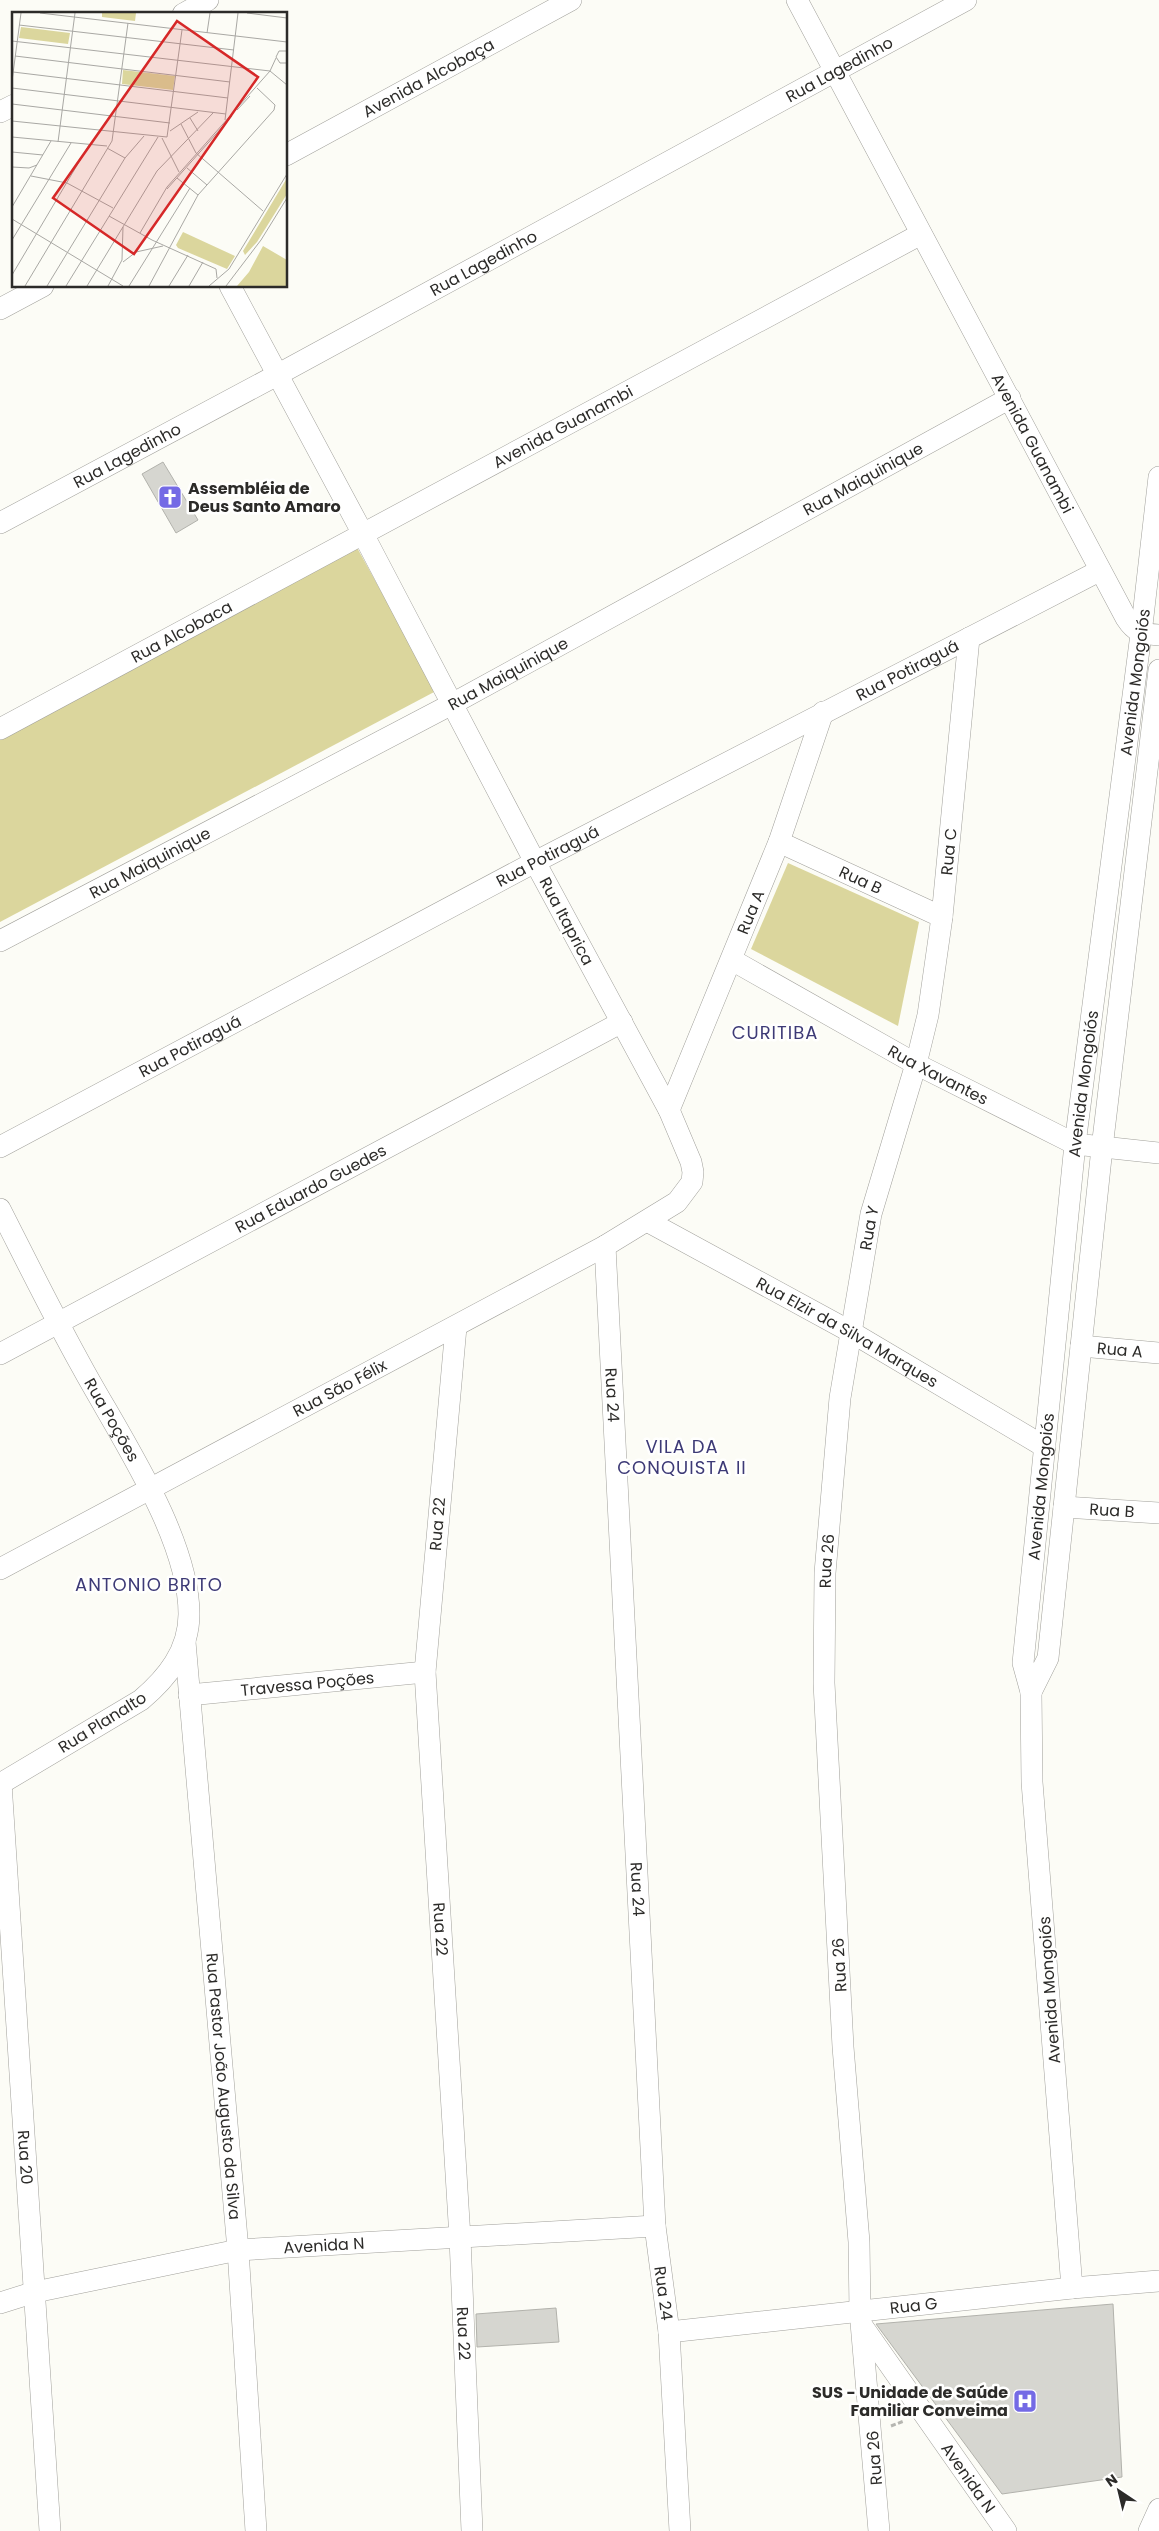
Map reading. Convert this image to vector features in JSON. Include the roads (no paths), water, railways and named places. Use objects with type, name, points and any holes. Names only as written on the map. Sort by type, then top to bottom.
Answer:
[{"type":"street","points":[[187,12],[208,0]]},
{"type":"street","name":"Avenida Alcobaça","points":[[288,154],[571,0]]},
{"type":"street","name":"Avenida Guanambi","points":[[797,0],[1010,398],[1099,570],[1133,629],[1150,634]]},
{"type":"street","name":"Rua Lagedinho","points":[[0,523],[277,375],[966,0]]},
{"type":"street","points":[[0,112],[12,106]]},
{"type":"street","name":"Avenida Guanambi","points":[[364,534],[921,234]]},
{"type":"street","points":[[0,309],[39,288]]},
{"type":"street","points":[[231,288],[364,534]]},
{"type":"street","name":"Rua Maiquinique","points":[[0,941],[452,704],[1010,398]]},
{"type":"street","name":"Avenida Mongoiós","points":[[1072,2288],[1032,1782],[1031,1692],[1023,1663],[1075,1144],[1150,634],[1159,477]]},
{"type":"street","name":"Rua Itaprica","points":[[364,534],[535,862],[669,1110],[693,1172],[686,1193],[677,1202]]},
{"type":"street","name":"Rua Alcobaca","points":[[0,729],[364,534]]},
{"type":"street","name":"Rua Potiraguá","points":[[0,1147],[535,862],[1099,570]]},
{"type":"street","name":"Rua C","points":[[916,1064],[928,1015],[942,917],[970,638]]},
{"type":"street","name":"Avenida Mongoiós","points":[[1031,1692],[1048,1658],[1102,1148],[1159,670]]},
{"type":"street","name":"Rua A","points":[[669,1110],[779,842],[823,712]]},
{"type":"street","name":"Rua B","points":[[779,842],[942,917]]},
{"type":"street","name":"Rua Xavantes","points":[[732,960],[916,1064],[1075,1144],[1159,1153]]},
{"type":"street","name":"Rua Eduardo Guedes","points":[[0,1354],[622,1022]]},
{"type":"street","name":"Rua Y","points":[[840,1398],[871,1214],[916,1064]]},
{"type":"street","name":"Rua São Félix","points":[[0,1569],[148,1488],[456,1327],[605,1246],[677,1202]]},
{"type":"street","name":"Rua Poções","points":[[0,1209],[58,1323],[148,1488],[175,1542],[187,1587],[189,1615],[185,1642]]},
{"type":"street","name":"Rua Elzir da Silva Marques","points":[[646,1221],[851,1332],[1045,1447]]},
{"type":"street","name":"Rua 24","points":[[605,1246],[655,2226],[669,2332],[680,2531]]},
{"type":"street","name":"Rua 22","points":[[456,1327],[425,1672],[460,2238],[472,2531]]},
{"type":"street","name":"Rua A","points":[[1081,1346],[1159,1353]]},
{"type":"street","name":"Rua 26","points":[[840,1398],[824,1573],[824,1683],[843,2047],[859,2242],[861,2318],[879,2531]]},
{"type":"street","name":"Rua B","points":[[1064,1507],[1159,1513]]},
{"type":"street","name":"Rua Pastor João Augusto da Silva","points":[[185,1642],[238,2250],[256,2531]]},
{"type":"street","name":"Rua Planalto","points":[[1,1783],[141,1700],[177,1661],[185,1642]]},
{"type":"street","name":"Travessa Poções","points":[[189,1695],[425,1672]]},
{"type":"street","name":"Rua 20","points":[[1,1783],[50,2531]]},
{"type":"street","name":"Avenida N","points":[[0,2303],[35,2292],[238,2250],[655,2226]]},
{"type":"street","name":"Rua G","points":[[669,2332],[861,2318],[1072,2288],[1159,2281]]},
{"type":"street","name":"Avenida N","points":[[861,2318],[936,2432],[1006,2531]]},
{"type":"street","points":[[1149,2531],[1159,2509]]},
{"type":"place","name":"Assembléia de Deus Santo Amaro","points":[[170,497]]},
{"type":"place","name":"SUS - Unidade de Saúde Familiar Conveima","points":[[1025,2401]]},
{"type":"district","name":"CURITIBA","points":[[775,1033]]},
{"type":"district","name":"VILA DA CONQUISTA II","points":[[682,1457]]},
{"type":"district","name":"ANTONIO BRITO","points":[[149,1585]]}]
